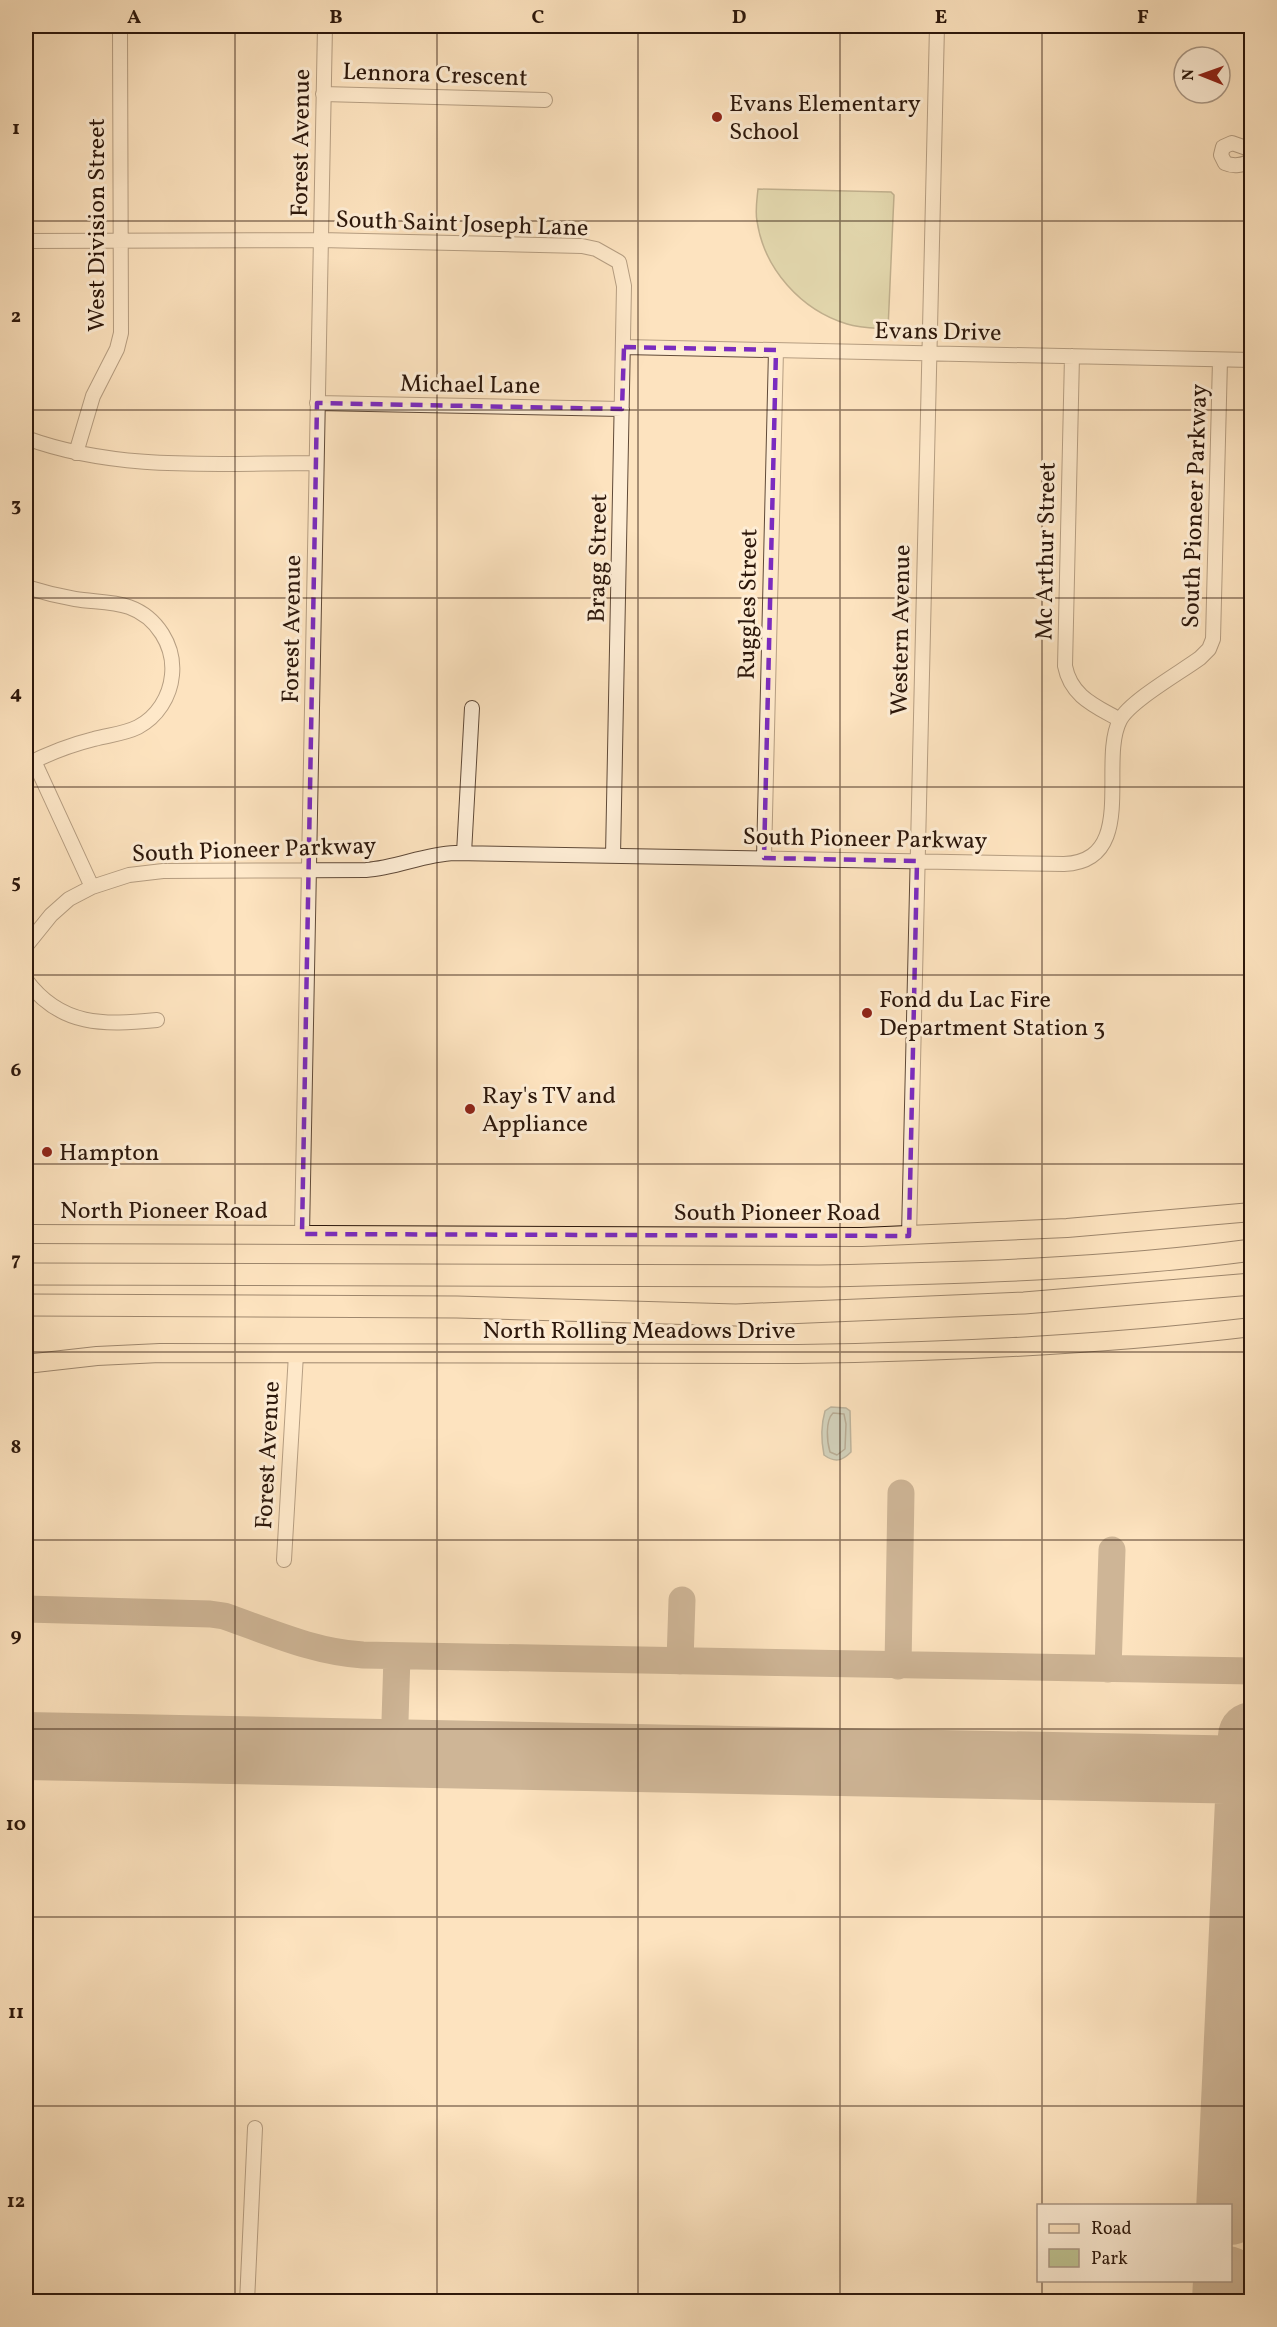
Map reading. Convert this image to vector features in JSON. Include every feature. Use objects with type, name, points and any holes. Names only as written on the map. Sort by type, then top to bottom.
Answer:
[{"type":"highway","points":[[26,1274],[831,1276],[933,1274],[1084,1266],[1186,1259],[1251,1250]]},
{"type":"highway","points":[[26,1305],[457,1307],[736,1314],[1024,1303],[1251,1284]]},
{"type":"main road","name":"South Pioneer Road","points":[[302,1234],[909,1236],[1067,1228],[1251,1212]]},
{"type":"main road","name":"North Pioneer Road","points":[[26,1234],[302,1234]]},
{"type":"main road","name":"North Rolling Meadows Drive","points":[[26,1364],[97,1356],[160,1353],[798,1354],[897,1352],[1011,1348],[1251,1328]]},
{"type":"street","name":"West Division Street","points":[[76,453],[93,396],[113,357],[120,337],[120,26]]},
{"type":"street","name":"Forest Avenue","points":[[302,1234],[325,26]]},
{"type":"street","name":"Western Avenue","points":[[909,1236],[937,26]]},
{"type":"street","name":"Lennora Crescent","points":[[323,94],[545,100]]},
{"type":"street","points":[[1251,150],[1232,143],[1223,147],[1221,155],[1225,164],[1230,166],[1238,166],[1251,160]]},
{"type":"street","name":"South Saint Joseph Lane","points":[[26,241],[320,240],[582,246],[596,249],[619,262]]},
{"type":"street","name":"Bragg Street","points":[[613,856],[624,347],[624,285],[619,262]]},
{"type":"street","name":"Evans Drive","points":[[624,347],[1251,360]]},
{"type":"street","name":"Ruggles Street","points":[[764,858],[776,350]]},
{"type":"street","name":"Mc Arthur Street","points":[[1072,356],[1065,666],[1072,687],[1081,697],[1120,720]]},
{"type":"street","name":"South Pioneer Parkway","points":[[26,946],[60,907],[92,887],[122,876],[156,871],[371,870],[433,854],[464,853],[1064,864],[1081,861],[1091,856],[1104,842],[1110,826],[1115,736],[1120,720],[1134,704],[1200,658],[1212,641],[1221,360]]},
{"type":"street","name":"Michael Lane","points":[[317,403],[622,410]]},
{"type":"street","points":[[26,438],[76,453],[116,460],[157,463],[316,463]]},
{"type":"street","points":[[26,587],[74,599],[122,605],[135,610],[147,617],[159,629],[167,644],[172,664],[171,681],[166,697],[157,711],[144,723],[129,731],[72,745],[30,763],[92,887]]},
{"type":"street","points":[[464,853],[472,708]]},
{"type":"street","points":[[26,980],[47,1002],[80,1019],[113,1024],[157,1020]]},
{"type":"street","name":"Forest Avenue","points":[[284,1560],[296,1353]]},
{"type":"street","points":[[247,2301],[255,2128]]},
{"type":"highlighted area","points":[[624,347],[776,350],[764,858],[917,861],[909,1236],[302,1234],[317,403],[622,409]]},
{"type":"green space","points":[[758,189],[891,192],[894,195],[888,329],[852,325],[830,318],[800,298],[787,285],[776,271],[761,239],[756,213]]},
{"type":"water","points":[[831,1407],[846,1408],[850,1411],[851,1452],[838,1460],[824,1455],[823,1449],[824,1416],[825,1411]]},
{"type":"taxiway","points":[[898,1666],[901,1493]]},
{"type":"taxiway","points":[[1108,1669],[1112,1550]]},
{"type":"taxiway","points":[[680,1661],[682,1600]]},
{"type":"taxiway","points":[[26,1609],[210,1614],[224,1616],[310,1646],[363,1655],[1252,1671]]},
{"type":"taxiway","points":[[394,1753],[397,1656]]},
{"type":"taxiway","points":[[1242,1952],[1252,1952]]},
{"type":"runway","points":[[1230,2204],[1252,1736]]},
{"type":"runway","points":[[26,1746],[1252,1770]]},
{"type":"runway","points":[[1226,2302],[1227,2282]]},
{"type":"place","name":"Evans Elementary School","points":[[717,117]]},
{"type":"place","name":"Fond du Lac Fire Department Station 3","points":[[867,1013]]},
{"type":"place","name":"Ray's TV and Appliance","points":[[470,1109]]},
{"type":"place","name":"Hampton","points":[[47,1152]]}]
